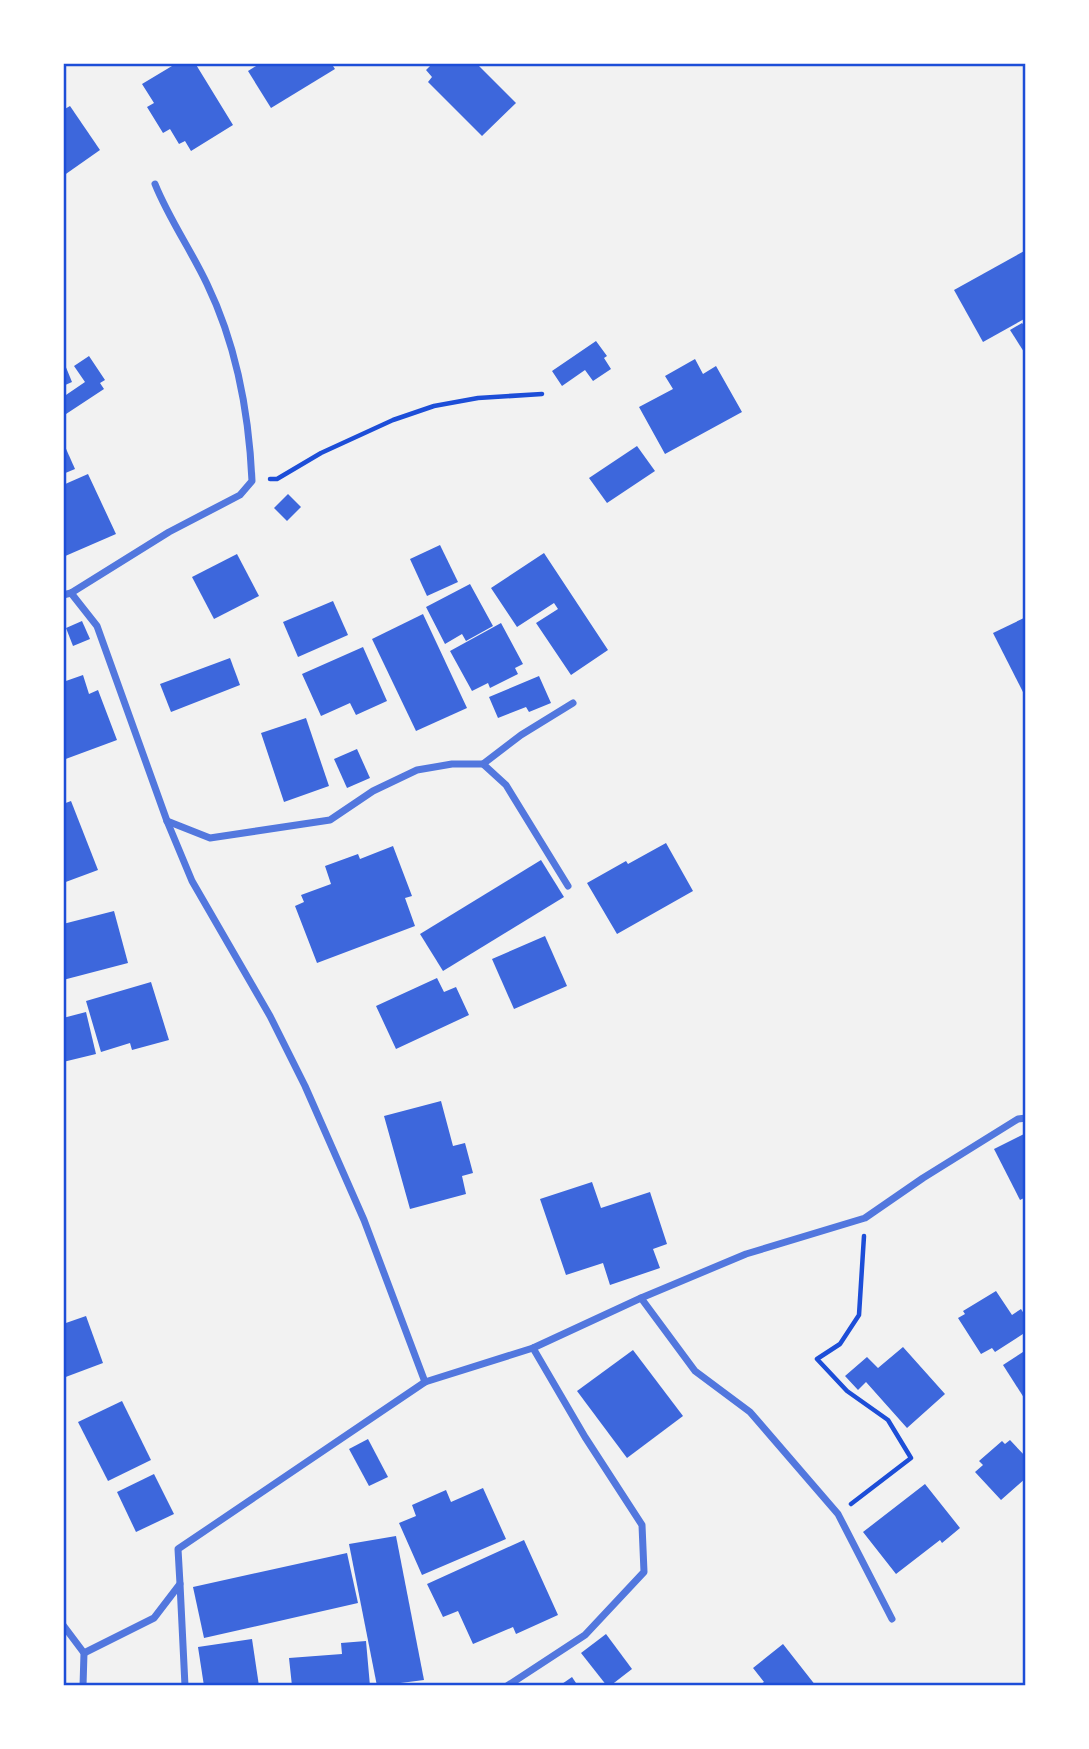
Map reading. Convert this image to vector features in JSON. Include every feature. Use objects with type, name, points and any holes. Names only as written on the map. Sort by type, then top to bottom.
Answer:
[{"type":"street","points":[[155,184],[167,214],[206,282],[227,331],[250,449],[252,481],[240,495],[169,531],[67,594],[97,626],[167,821],[192,881],[270,1016],[306,1086],[364,1220],[425,1382]]},
{"type":"street","points":[[167,821],[210,838],[330,820],[373,791],[417,770],[453,764],[483,764],[521,735],[573,703]]},
{"type":"street","points":[[483,764],[506,785],[568,886]]},
{"type":"street","points":[[186,1686],[178,1549],[425,1382],[533,1348],[641,1298],[746,1254],[865,1218],[923,1178],[1018,1119],[1026,1118]]},
{"type":"street","points":[[641,1298],[695,1371],[750,1412],[838,1514],[892,1619]]},
{"type":"street","points":[[507,1686],[585,1635],[645,1572],[642,1525],[585,1437],[533,1348]]},
{"type":"street","points":[[84,1653],[154,1618],[180,1584]]},
{"type":"street","points":[[63,1625],[84,1653],[83,1686]]},
{"type":"path","points":[[252,481],[277,479],[321,453],[393,420],[434,406],[478,398],[542,394]]},
{"type":"path","points":[[838,1514],[911,1458],[888,1420],[847,1391],[817,1359],[841,1344],[859,1315],[865,1218]]},
{"type":"building","points":[[177,63],[195,63],[233,125],[191,151],[185,141],[179,144],[170,129],[163,133],[147,107],[154,103],[142,84]]},
{"type":"building","points":[[261,63],[331,63],[335,69],[271,108],[248,71]]},
{"type":"building","points":[[433,63],[476,63],[516,103],[482,136],[428,82],[432,77],[426,70]]},
{"type":"building","points":[[70,106],[100,150],[63,176],[63,110]]},
{"type":"building","points":[[1026,250],[1026,318],[983,342],[954,290]]},
{"type":"building","points":[[1022,323],[1026,328],[1024,352],[1010,330]]},
{"type":"building","points":[[596,341],[607,356],[604,358],[611,369],[593,381],[585,370],[562,386],[552,371]]},
{"type":"building","points":[[89,356],[105,380],[100,383],[104,389],[63,416],[63,397],[85,382],[74,366]]},
{"type":"building","points":[[695,359],[703,374],[716,366],[742,412],[665,454],[639,407],[673,389],[665,376]]},
{"type":"building","points":[[63,360],[72,382],[63,386]]},
{"type":"building","points":[[63,442],[75,469],[63,474]]},
{"type":"building","points":[[637,446],[655,471],[607,503],[589,478]]},
{"type":"building","points":[[88,474],[116,534],[63,557],[63,485]]},
{"type":"building","points":[[288,494],[301,507],[287,521],[274,508]]},
{"type":"building","points":[[440,545],[458,582],[427,596],[410,559]]},
{"type":"building","points":[[544,553],[608,650],[571,675],[536,623],[558,609],[554,603],[517,627],[491,588]]},
{"type":"building","points":[[237,554],[259,596],[214,619],[192,577]]},
{"type":"building","points":[[470,584],[493,626],[466,641],[462,634],[445,644],[426,607]]},
{"type":"building","points":[[333,601],[348,635],[298,657],[283,622]]},
{"type":"building","points":[[423,614],[467,708],[416,731],[372,639]]},
{"type":"building","points":[[1026,617],[1026,698],[993,633]]},
{"type":"building","points":[[82,621],[90,639],[73,646],[66,628]]},
{"type":"building","points":[[501,623],[523,664],[515,668],[518,674],[490,688],[488,683],[472,691],[450,651]]},
{"type":"building","points":[[363,647],[387,701],[356,715],[350,703],[321,716],[302,674]]},
{"type":"building","points":[[230,658],[240,685],[171,712],[160,684]]},
{"type":"building","points":[[83,675],[89,694],[98,690],[117,740],[63,760],[63,682]]},
{"type":"building","points":[[539,676],[551,703],[529,712],[526,707],[498,718],[489,697]]},
{"type":"building","points":[[306,718],[329,786],[284,802],[261,733]]},
{"type":"building","points":[[357,749],[370,778],[347,788],[334,759]]},
{"type":"building","points":[[71,801],[98,870],[63,883],[63,804]]},
{"type":"building","points":[[666,843],[693,891],[617,934],[587,883]]},
{"type":"building","points":[[393,846],[412,896],[405,898],[415,926],[317,963],[295,906],[304,902],[301,895],[331,884],[325,866],[358,854],[360,859]]},
{"type":"building","points":[[541,860],[564,897],[443,971],[420,934]]},
{"type":"building","points":[[114,911],[128,963],[63,980],[63,924]]},
{"type":"building","points":[[545,936],[567,986],[514,1009],[492,959]]},
{"type":"building","points":[[437,978],[444,992],[456,987],[469,1015],[396,1049],[376,1006]]},
{"type":"building","points":[[151,982],[169,1040],[132,1050],[130,1043],[101,1052],[86,1001]]},
{"type":"building","points":[[86,1012],[96,1054],[63,1062],[63,1018]]},
{"type":"building","points":[[441,1101],[453,1146],[465,1143],[473,1173],[462,1176],[466,1194],[410,1209],[384,1116]]},
{"type":"building","points":[[1026,1133],[1026,1197],[1020,1200],[994,1149]]},
{"type":"building","points":[[592,1182],[601,1208],[650,1192],[667,1244],[653,1249],[660,1268],[610,1285],[603,1263],[566,1275],[540,1199]]},
{"type":"building","points":[[996,1291],[1012,1315],[1021,1309],[1026,1317],[1026,1332],[995,1352],[992,1348],[981,1354],[958,1318],[965,1314],[963,1311]]},
{"type":"building","points":[[86,1316],[103,1363],[63,1378],[63,1324]]},
{"type":"building","points":[[903,1347],[945,1394],[907,1428],[866,1382],[858,1390],[845,1376],[867,1357],[878,1368]]},
{"type":"building","points":[[633,1350],[683,1416],[627,1458],[577,1391]]},
{"type":"building","points":[[1026,1350],[1026,1401],[1003,1365]]},
{"type":"building","points":[[122,1401],[151,1460],[108,1481],[78,1422]]},
{"type":"building","points":[[368,1439],[388,1477],[369,1486],[349,1449]]},
{"type":"building","points":[[1010,1440],[1026,1457],[1026,1478],[1001,1500],[975,1472],[983,1465],[979,1461],[1002,1441],[1005,1444]]},
{"type":"building","points":[[154,1474],[174,1514],[136,1532],[117,1492]]},
{"type":"building","points":[[925,1484],[960,1528],[896,1574],[863,1532]]},
{"type":"building","points":[[483,1488],[506,1539],[422,1575],[399,1523],[416,1516],[412,1505],[446,1490],[451,1502]]},
{"type":"building","points":[[396,1536],[424,1680],[377,1686],[349,1544]]},
{"type":"building","points":[[524,1540],[558,1615],[516,1634],[513,1627],[473,1644],[458,1611],[443,1617],[427,1584]]},
{"type":"building","points":[[347,1553],[358,1603],[204,1638],[193,1587]]},
{"type":"building","points":[[606,1634],[632,1669],[610,1686],[607,1686],[581,1653]]},
{"type":"building","points":[[252,1639],[259,1686],[204,1686],[198,1647]]},
{"type":"building","points":[[366,1641],[370,1686],[292,1686],[289,1658],[342,1654],[341,1643]]},
{"type":"building","points":[[783,1644],[816,1686],[758,1686],[764,1682],[753,1668]]},
{"type":"building","points":[[572,1677],[578,1686],[559,1686]]}]
